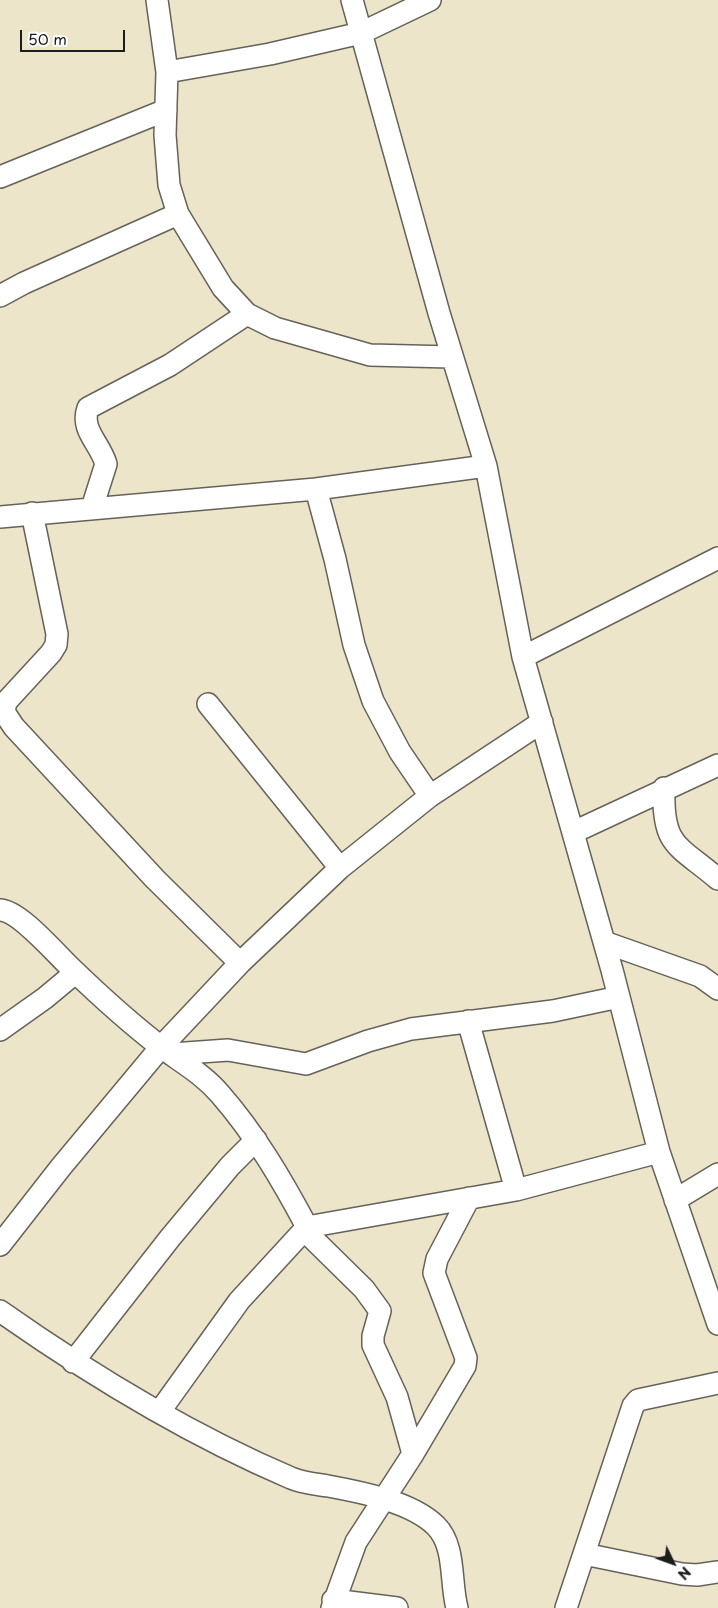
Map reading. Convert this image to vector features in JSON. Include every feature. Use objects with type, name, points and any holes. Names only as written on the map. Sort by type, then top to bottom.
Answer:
[{"type":"street","points":[[157,0],[167,72],[165,135],[169,185],[178,214],[223,288],[247,314],[275,328],[370,355],[451,357]]},
{"type":"street","points":[[352,0],[451,357],[486,466],[523,657],[574,832],[659,1152],[675,1200],[714,1294],[718,1324]]},
{"type":"street","points":[[167,72],[270,54],[361,33],[430,0]]},
{"type":"street","points":[[0,177],[166,110]]},
{"type":"street","points":[[0,296],[24,283],[178,214]]},
{"type":"street","points":[[92,508],[106,464],[97,443],[86,429],[84,418],[88,408],[170,365],[247,314]]},
{"type":"street","points":[[0,516],[316,489],[486,466]]},
{"type":"street","points":[[316,489],[336,559],[354,644],[373,701],[400,752],[430,796]]},
{"type":"street","points":[[32,513],[57,634],[56,645],[51,654],[6,702],[4,712],[14,727],[155,879],[240,963]]},
{"type":"street","points":[[523,657],[718,558]]},
{"type":"street","points":[[208,704],[340,868]]},
{"type":"street","points":[[0,1245],[61,1167],[167,1050],[240,963],[340,868],[430,796],[542,722]]},
{"type":"street","points":[[574,832],[664,788],[718,765]]},
{"type":"street","points":[[664,788],[664,812],[668,834],[682,852],[718,879]]},
{"type":"street","points":[[0,910],[8,911],[22,921],[75,972],[167,1050],[201,1074],[220,1094],[256,1140],[306,1228],[364,1289],[380,1311],[373,1336],[373,1346],[396,1397],[413,1454]]},
{"type":"street","points":[[604,942],[700,976],[718,989]]},
{"type":"street","points":[[0,1030],[45,998],[75,972]]},
{"type":"street","points":[[167,1050],[228,1050],[306,1064],[368,1041],[411,1029],[553,1011],[619,997]]},
{"type":"street","points":[[468,1021],[516,1190]]},
{"type":"street","points":[[74,1362],[170,1238],[230,1166],[256,1140]]},
{"type":"street","points":[[160,1411],[239,1302],[306,1228],[516,1190],[659,1152]]},
{"type":"street","points":[[675,1200],[718,1174]]},
{"type":"street","points":[[398,1608],[332,1604],[356,1542],[382,1499],[413,1454],[465,1366],[466,1358],[434,1272],[437,1259],[469,1198]]},
{"type":"street","points":[[0,1311],[74,1362],[225,1448],[293,1480],[355,1491],[422,1514],[444,1535],[450,1554],[453,1591],[457,1608]]},
{"type":"street","points":[[566,1608],[633,1406],[638,1400],[718,1383]]},
{"type":"street","points":[[584,1554],[682,1574],[698,1575],[718,1572]]}]
